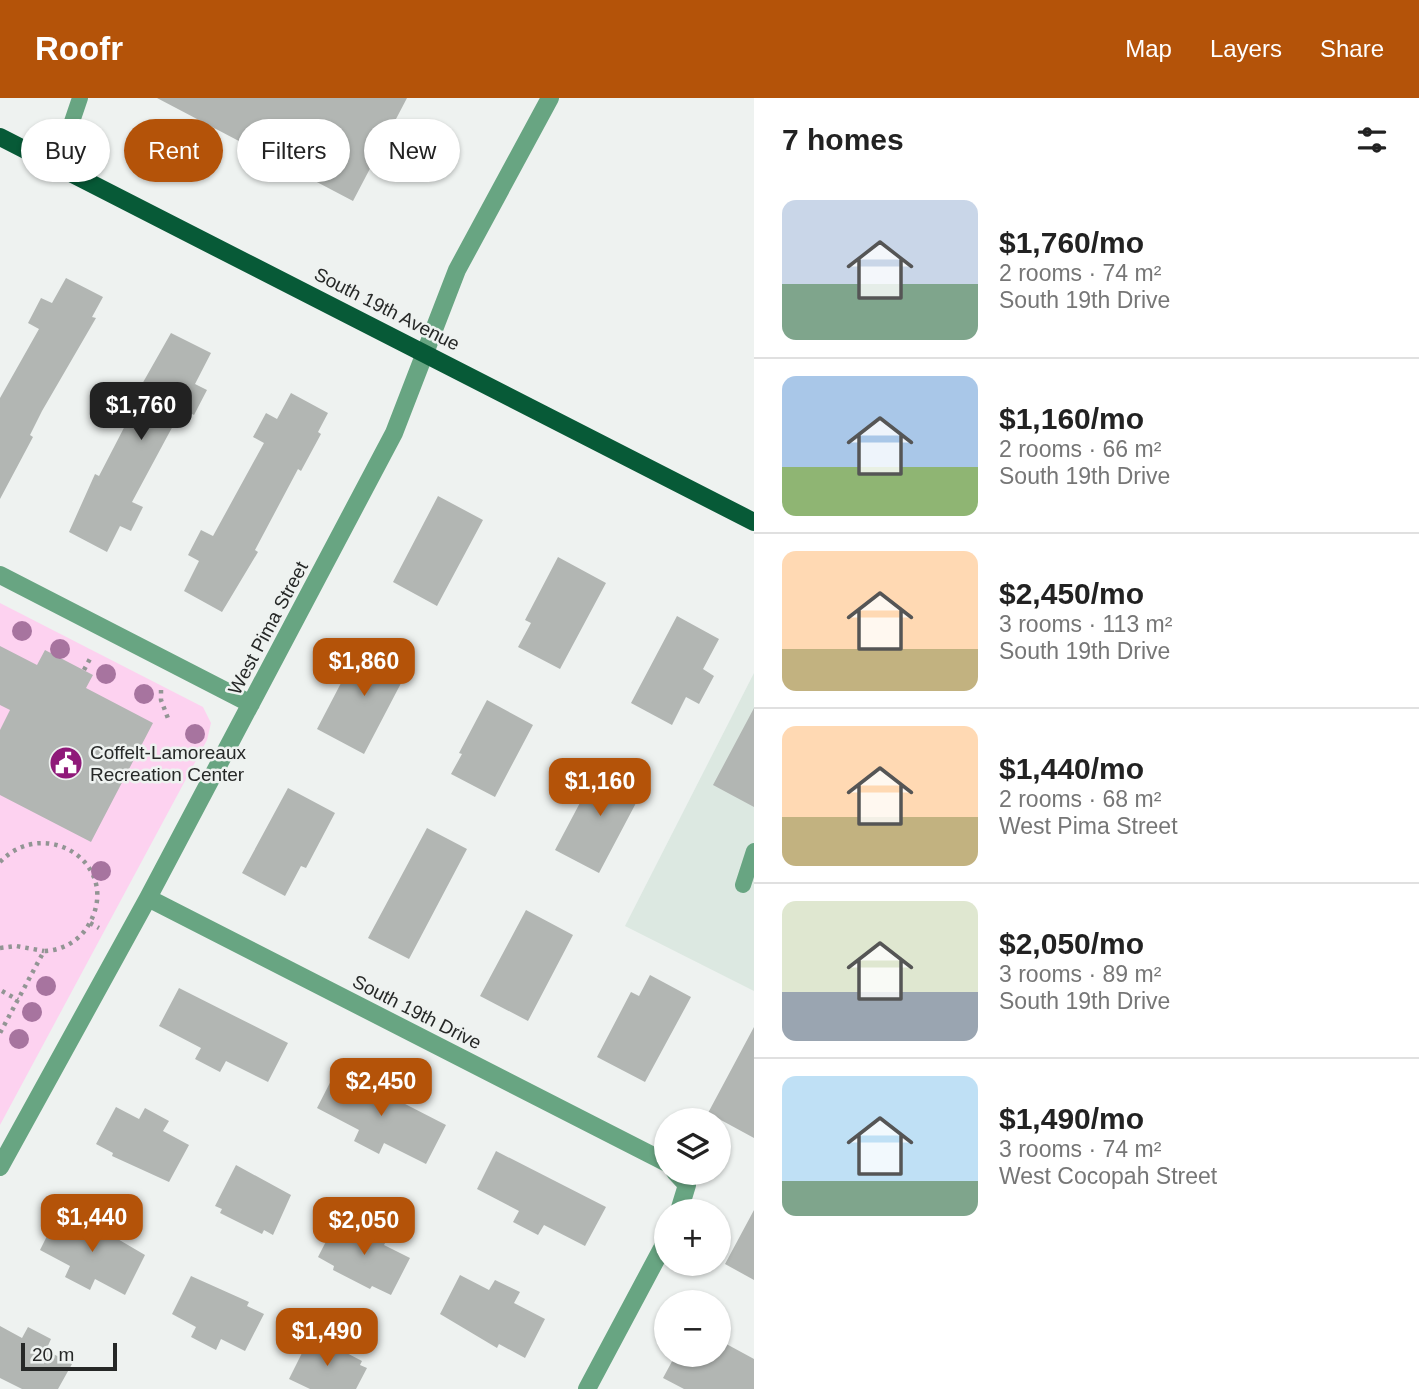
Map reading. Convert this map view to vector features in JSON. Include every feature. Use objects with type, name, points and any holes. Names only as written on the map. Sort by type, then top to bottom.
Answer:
[{"type":"main road","name":"South 19th Avenue","points":[[0,136],[21,147]]},
{"type":"main road","name":"South 19th Avenue","points":[[89,182],[754,522]]},
{"type":"street","name":"West Pima Street","points":[[0,1167],[148,898],[394,433],[457,270],[550,98]]},
{"type":"street","points":[[0,575],[251,704]]},
{"type":"street","name":"South 19th Drive","points":[[148,898],[654,1156]]},
{"type":"street","points":[[587,1389],[654,1263]]},
{"type":"lane","points":[[73,119],[80,98]]},
{"type":"lane","points":[[743,886],[748,862],[754,851]]},
{"type":"path","points":[[84,670],[92,655]]},
{"type":"path","points":[[161,690],[161,700],[169,721]]},
{"type":"path","points":[[0,862],[19,848],[47,842],[78,856],[90,868],[97,884],[98,903],[90,923],[74,942],[44,951],[16,946],[0,948]]},
{"type":"path","points":[[90,923],[99,928]]},
{"type":"path","points":[[0,1033],[44,951]]},
{"type":"path","points":[[0,984],[1,992],[18,1000]]},
{"type":"shaded area","points":[[0,603],[203,707],[211,723],[207,740],[0,1125]]},
{"type":"shaded area","points":[[754,673],[754,991],[625,926]]},
{"type":"building","points":[[157,98],[407,98],[396,119],[364,119],[364,180],[353,201],[317,182],[350,182],[350,119],[237,119],[237,140],[223,133],[223,119],[197,119]]},
{"type":"building","points":[[66,278],[103,297],[92,317],[96,318],[42,411],[30,435],[33,437],[0,499],[0,398],[39,329],[28,323],[41,298],[52,303]]},
{"type":"building","points":[[171,333],[211,353],[195,384],[207,390],[194,415],[182,409],[132,502],[143,507],[131,531],[120,526],[107,552],[69,532],[95,474],[99,476],[140,395],[137,393]]},
{"type":"building","points":[[291,393],[328,413],[318,432],[321,434],[301,471],[298,469],[255,550],[258,552],[222,612],[184,591],[199,561],[188,555],[201,530],[213,536],[264,443],[253,437],[266,413],[277,419]]},
{"type":"building","points":[[438,496],[483,520],[437,606],[393,582]]},
{"type":"building","points":[[558,557],[606,583],[560,669],[518,647],[531,623],[525,620]]},
{"type":"building","points":[[677,616],[719,639],[703,669],[714,676],[699,704],[686,697],[672,725],[631,703]]},
{"type":"building","points":[[363,641],[410,666],[364,754],[317,729]]},
{"type":"building","name":"Coffelt-Lamoreaux Recreation Center","points":[[0,646],[37,665],[45,650],[93,675],[86,688],[153,723],[91,842],[0,795],[0,730],[10,710],[0,705]]},
{"type":"building","points":[[487,700],[533,725],[495,797],[451,774]]},
{"type":"building","points":[[754,708],[754,807],[713,785]]},
{"type":"building","points":[[601,763],[645,786],[599,873],[555,850]]},
{"type":"building","points":[[288,788],[335,813],[306,868],[301,866],[285,896],[242,873]]},
{"type":"building","points":[[427,828],[467,849],[409,959],[368,938]]},
{"type":"building","points":[[526,910],[573,935],[528,1021],[480,996]]},
{"type":"building","points":[[650,975],[691,997],[645,1082],[597,1057],[631,992],[639,996]]},
{"type":"building","points":[[179,988],[288,1043],[268,1082],[226,1061],[220,1072],[195,1059],[201,1048],[159,1026]]},
{"type":"building","points":[[754,1027],[754,1138],[731,1126],[731,1108],[711,1108]]},
{"type":"building","points":[[337,1069],[446,1125],[426,1164],[384,1143],[379,1154],[354,1141],[359,1130],[317,1108]]},
{"type":"building","points":[[116,1107],[139,1119],[145,1108],[169,1121],[163,1131],[189,1145],[169,1182],[112,1156],[113,1153],[96,1144]]},
{"type":"building","points":[[496,1151],[606,1207],[585,1246],[544,1225],[538,1235],[513,1222],[519,1211],[477,1189]]},
{"type":"building","points":[[236,1165],[291,1195],[273,1235],[264,1230],[262,1234],[220,1213],[222,1209],[215,1206]]},
{"type":"building","points":[[754,1210],[754,1280],[731,1267],[731,1253]]},
{"type":"building","points":[[59,1212],[85,1225],[87,1221],[145,1255],[125,1295],[95,1279],[90,1290],[65,1277],[70,1266],[40,1250]]},
{"type":"building","points":[[337,1220],[361,1233],[367,1222],[390,1234],[384,1245],[410,1258],[391,1295],[372,1286],[370,1289],[333,1270],[334,1266],[318,1257]]},
{"type":"building","points":[[460,1275],[489,1290],[495,1280],[520,1292],[514,1303],[545,1319],[525,1358],[499,1344],[497,1348],[440,1314]]},
{"type":"building","points":[[191,1276],[249,1302],[247,1306],[264,1314],[245,1351],[221,1339],[216,1350],[191,1337],[196,1327],[172,1314]]},
{"type":"building","points":[[0,1326],[22,1338],[28,1327],[51,1339],[46,1350],[72,1364],[58,1389],[22,1389],[0,1378]]},
{"type":"building","points":[[309,1339],[318,1343],[320,1339],[362,1361],[360,1365],[367,1368],[356,1389],[310,1389],[289,1379]]},
{"type":"building","points":[[731,1347],[754,1359],[754,1389],[684,1389],[663,1378],[669,1367],[731,1367]]},
{"type":"place","name":"Coffelt-Lamoreaux Recreation Center","points":[[66,763]]}]
